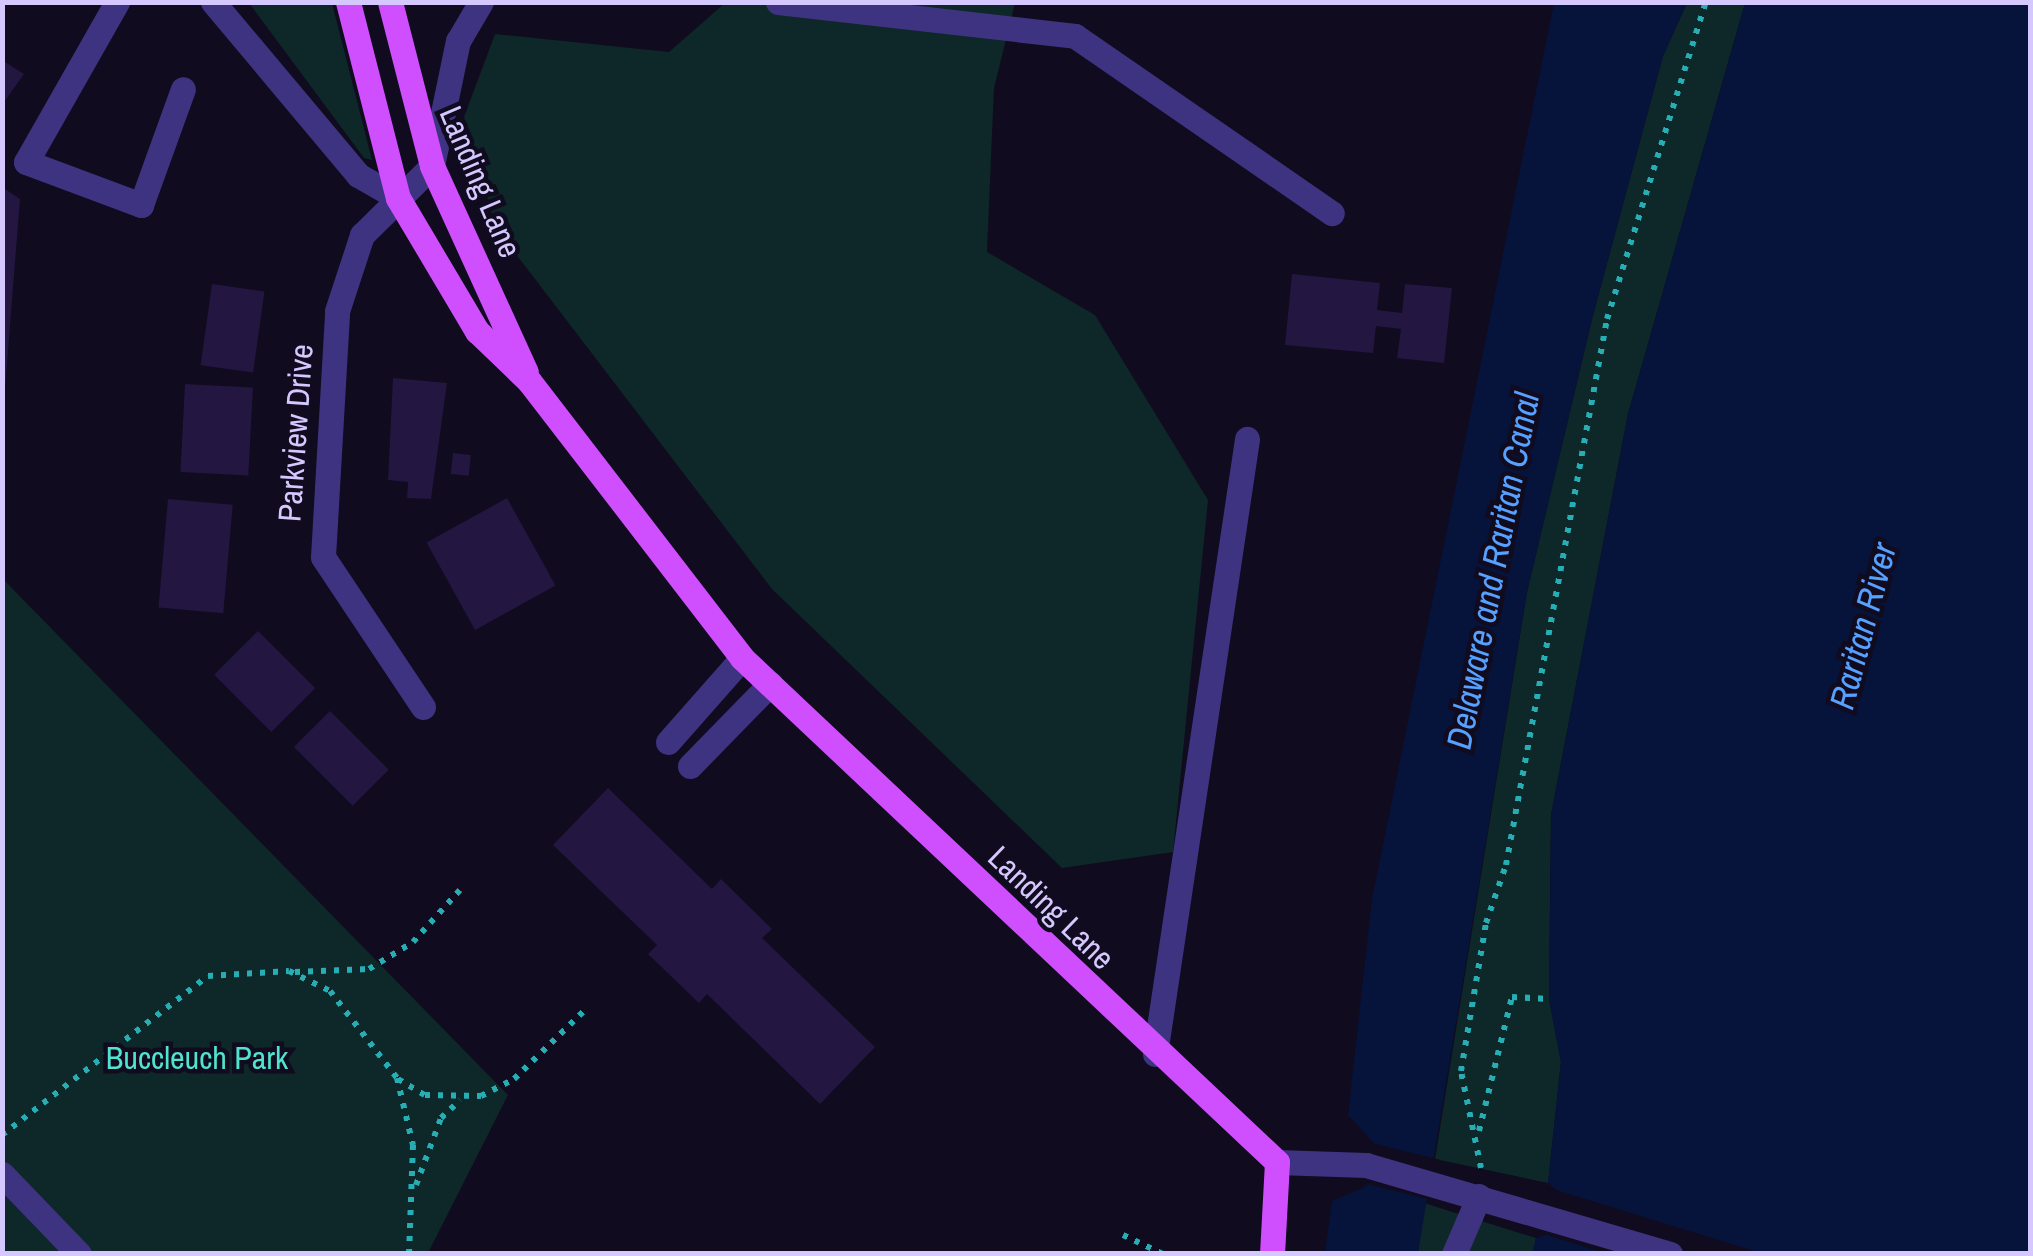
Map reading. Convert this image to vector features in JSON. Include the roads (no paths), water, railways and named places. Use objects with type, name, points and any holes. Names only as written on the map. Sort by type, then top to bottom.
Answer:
[{"type":"main road","name":"Landing Lane","points":[[348,2],[398,198],[477,331],[529,381],[742,658],[1156,1054],[1277,1162]]},
{"type":"main road","name":"Landing Lane","points":[[390,2],[432,166],[529,381]]},
{"type":"main road","points":[[1272,1254],[1277,1162]]},
{"type":"street","points":[[117,2],[26,162],[142,205],[183,89]]},
{"type":"street","name":"Landing Lane","points":[[213,2],[358,175],[398,198]]},
{"type":"street","points":[[432,166],[458,41],[481,2]]},
{"type":"street","points":[[778,2],[1075,36],[1332,213]]},
{"type":"street","name":"Parkview Drive","points":[[423,708],[332,582],[321,535],[342,280],[362,235],[432,166]]},
{"type":"street","points":[[1156,1054],[1247,439]]},
{"type":"street","points":[[668,742],[742,658]]},
{"type":"street","points":[[690,766],[770,684]]},
{"type":"street","points":[[1277,1162],[1366,1165],[1476,1188],[1527,1209],[1670,1254]]},
{"type":"street","points":[[2,1174],[79,1254]]},
{"type":"street","points":[[1454,1254],[1476,1188]]},
{"type":"water","name":"Delaware and Raritan Canal","points":[[1554,3],[1687,3],[1663,56],[1592,319],[1527,592],[1418,1253],[1325,1254],[1332,1201],[1367,1186],[1373,1142],[1348,1115],[1372,899]]},
{"type":"water","name":"Raritan River","points":[[1745,3],[2030,3],[2030,1253],[1532,1254],[1536,1238],[1557,1230],[1564,1196],[1548,1183],[1561,1062],[1549,999],[1551,815],[1628,414]]},
{"type":"park label","name":"Buccleuch Park","points":[[197,1058]]}]
